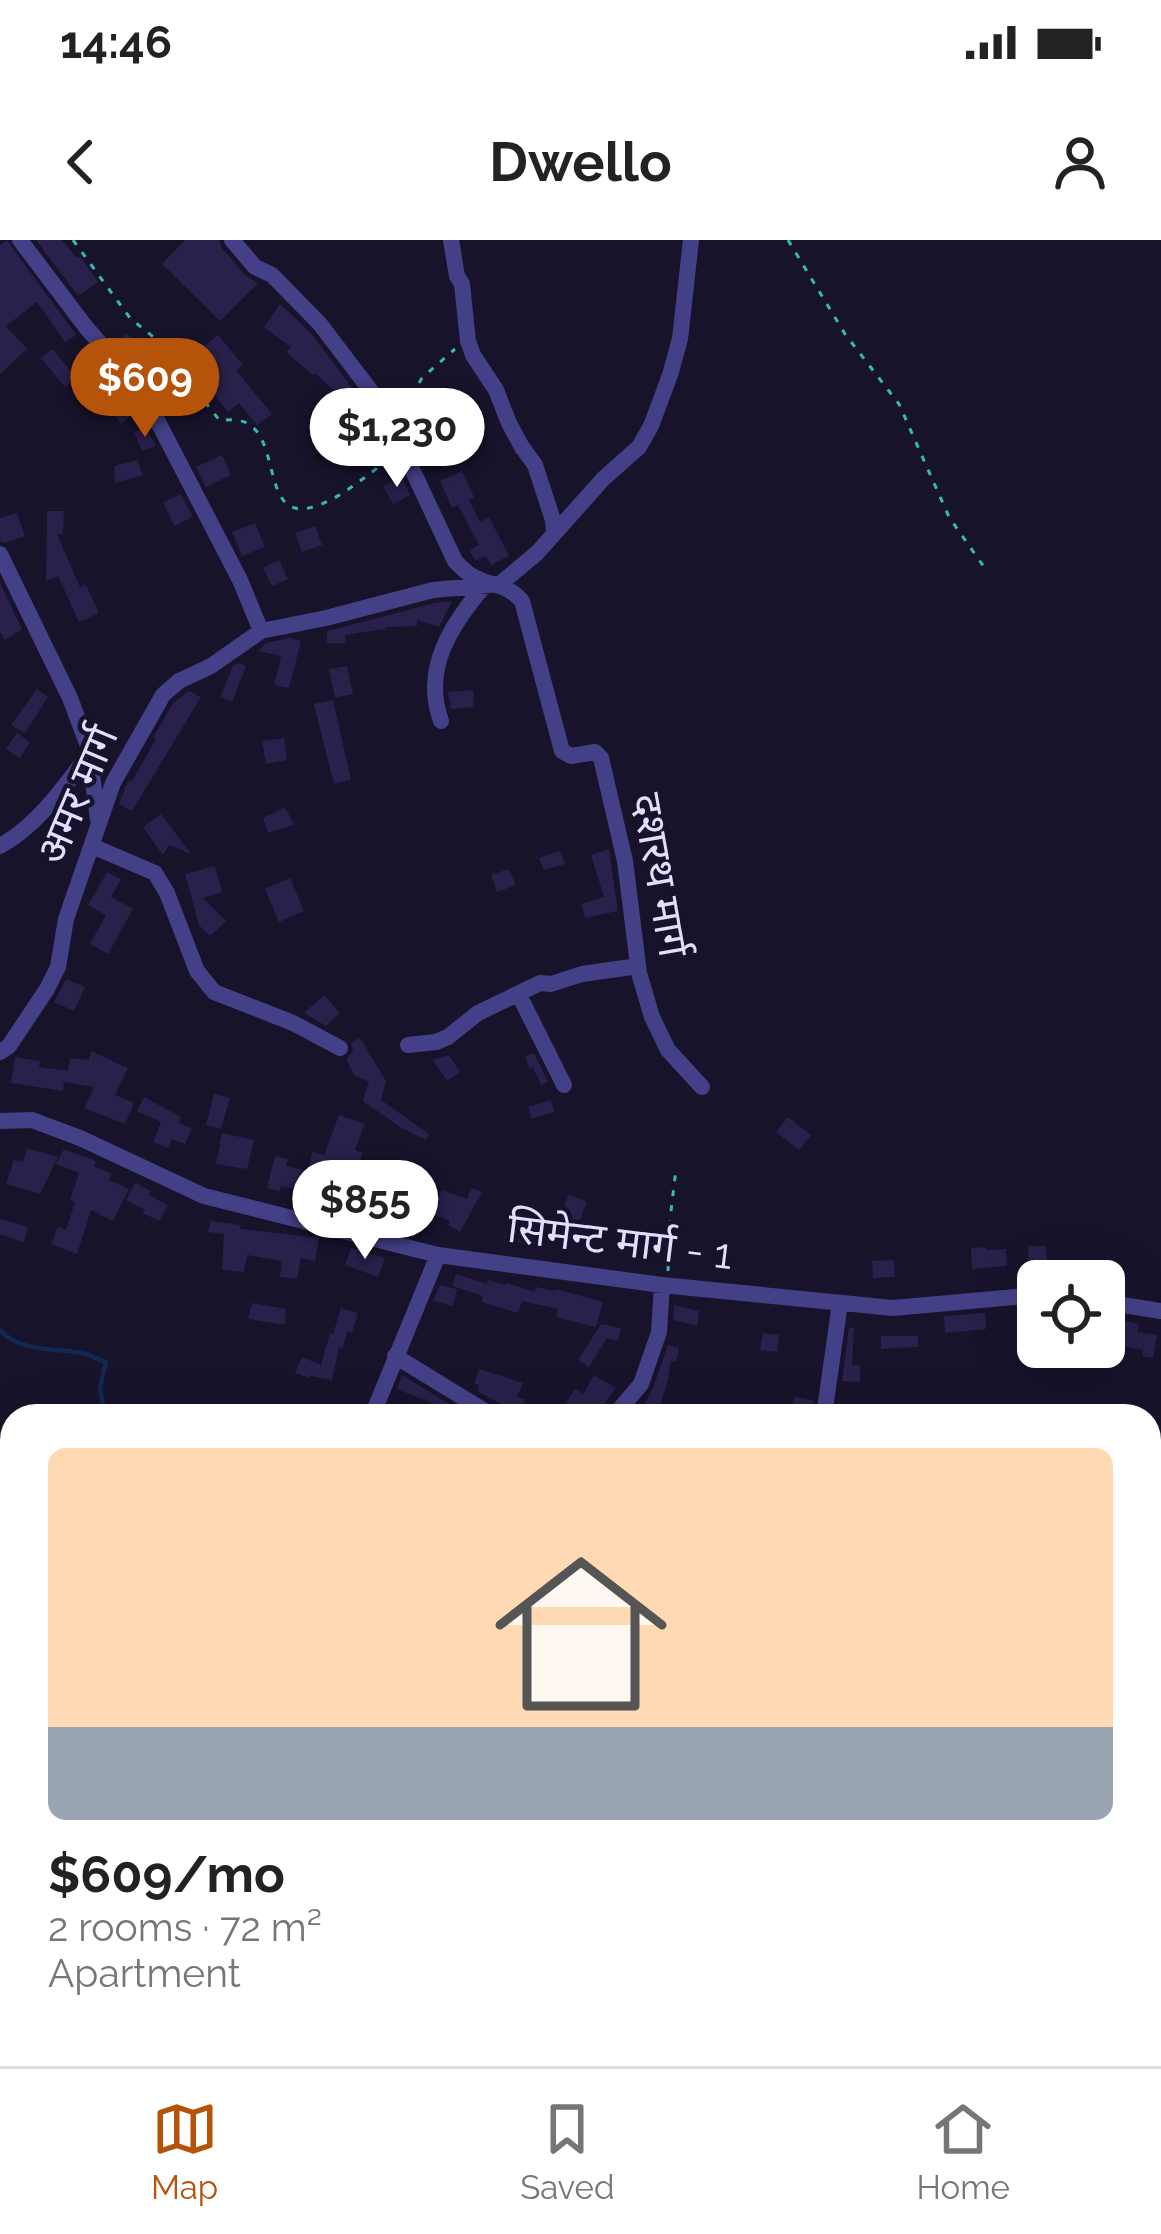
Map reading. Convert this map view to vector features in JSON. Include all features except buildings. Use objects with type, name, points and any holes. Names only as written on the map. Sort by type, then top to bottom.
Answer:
[{"type":"street","points":[[20,240],[144,395],[240,580],[261,631]]},
{"type":"street","name":"दशरथ मार्ग","points":[[232,240],[320,324],[383,407],[454,561],[473,577],[513,590],[522,601],[562,751],[571,756],[595,752],[602,758],[625,860],[638,966],[652,1017],[668,1050],[702,1087]]},
{"type":"street","points":[[451,240],[473,355],[535,465],[554,533]]},
{"type":"street","points":[[441,721],[436,708],[436,659],[467,606],[537,553],[603,479],[639,447],[651,426],[680,338],[691,240]]},
{"type":"street","points":[[0,554],[70,698],[89,754],[98,826]]},
{"type":"street","name":"अमर मार्ग","points":[[0,1052],[22,1027],[58,967],[66,919],[113,783],[163,695],[261,631],[433,590],[492,585]]},
{"type":"street","points":[[0,846],[16,838],[89,754]]},
{"type":"street","points":[[92,846],[155,873],[197,971],[214,992],[293,1023],[340,1048]]},
{"type":"street","points":[[408,1046],[436,1042],[478,1012],[540,983],[638,966]]},
{"type":"street","points":[[518,994],[564,1084]]},
{"type":"street","name":"सिमेन्ट मार्ग - 1","points":[[0,1121],[32,1120],[204,1196],[438,1255],[893,1308],[1017,1296]]},
{"type":"street","points":[[377,1404],[438,1255]]},
{"type":"street","points":[[624,1404],[641,1384],[659,1332],[665,1285]]},
{"type":"street","points":[[826,1404],[840,1303]]},
{"type":"street","points":[[1125,1305],[1161,1311]]},
{"type":"street","points":[[395,1356],[473,1404]]},
{"type":"path","points":[[73,240],[130,318],[157,340],[220,421],[248,423],[261,433],[273,481],[284,502],[296,508],[328,501],[399,442],[402,412],[414,388],[457,347],[465,331]]},
{"type":"path","points":[[788,240],[845,334],[899,404],[949,518],[984,567]]},
{"type":"path","points":[[665,1285],[676,1169]]},
{"type":"waterway","points":[[0,1330],[19,1343],[87,1354],[106,1362],[100,1388],[103,1404]]}]
